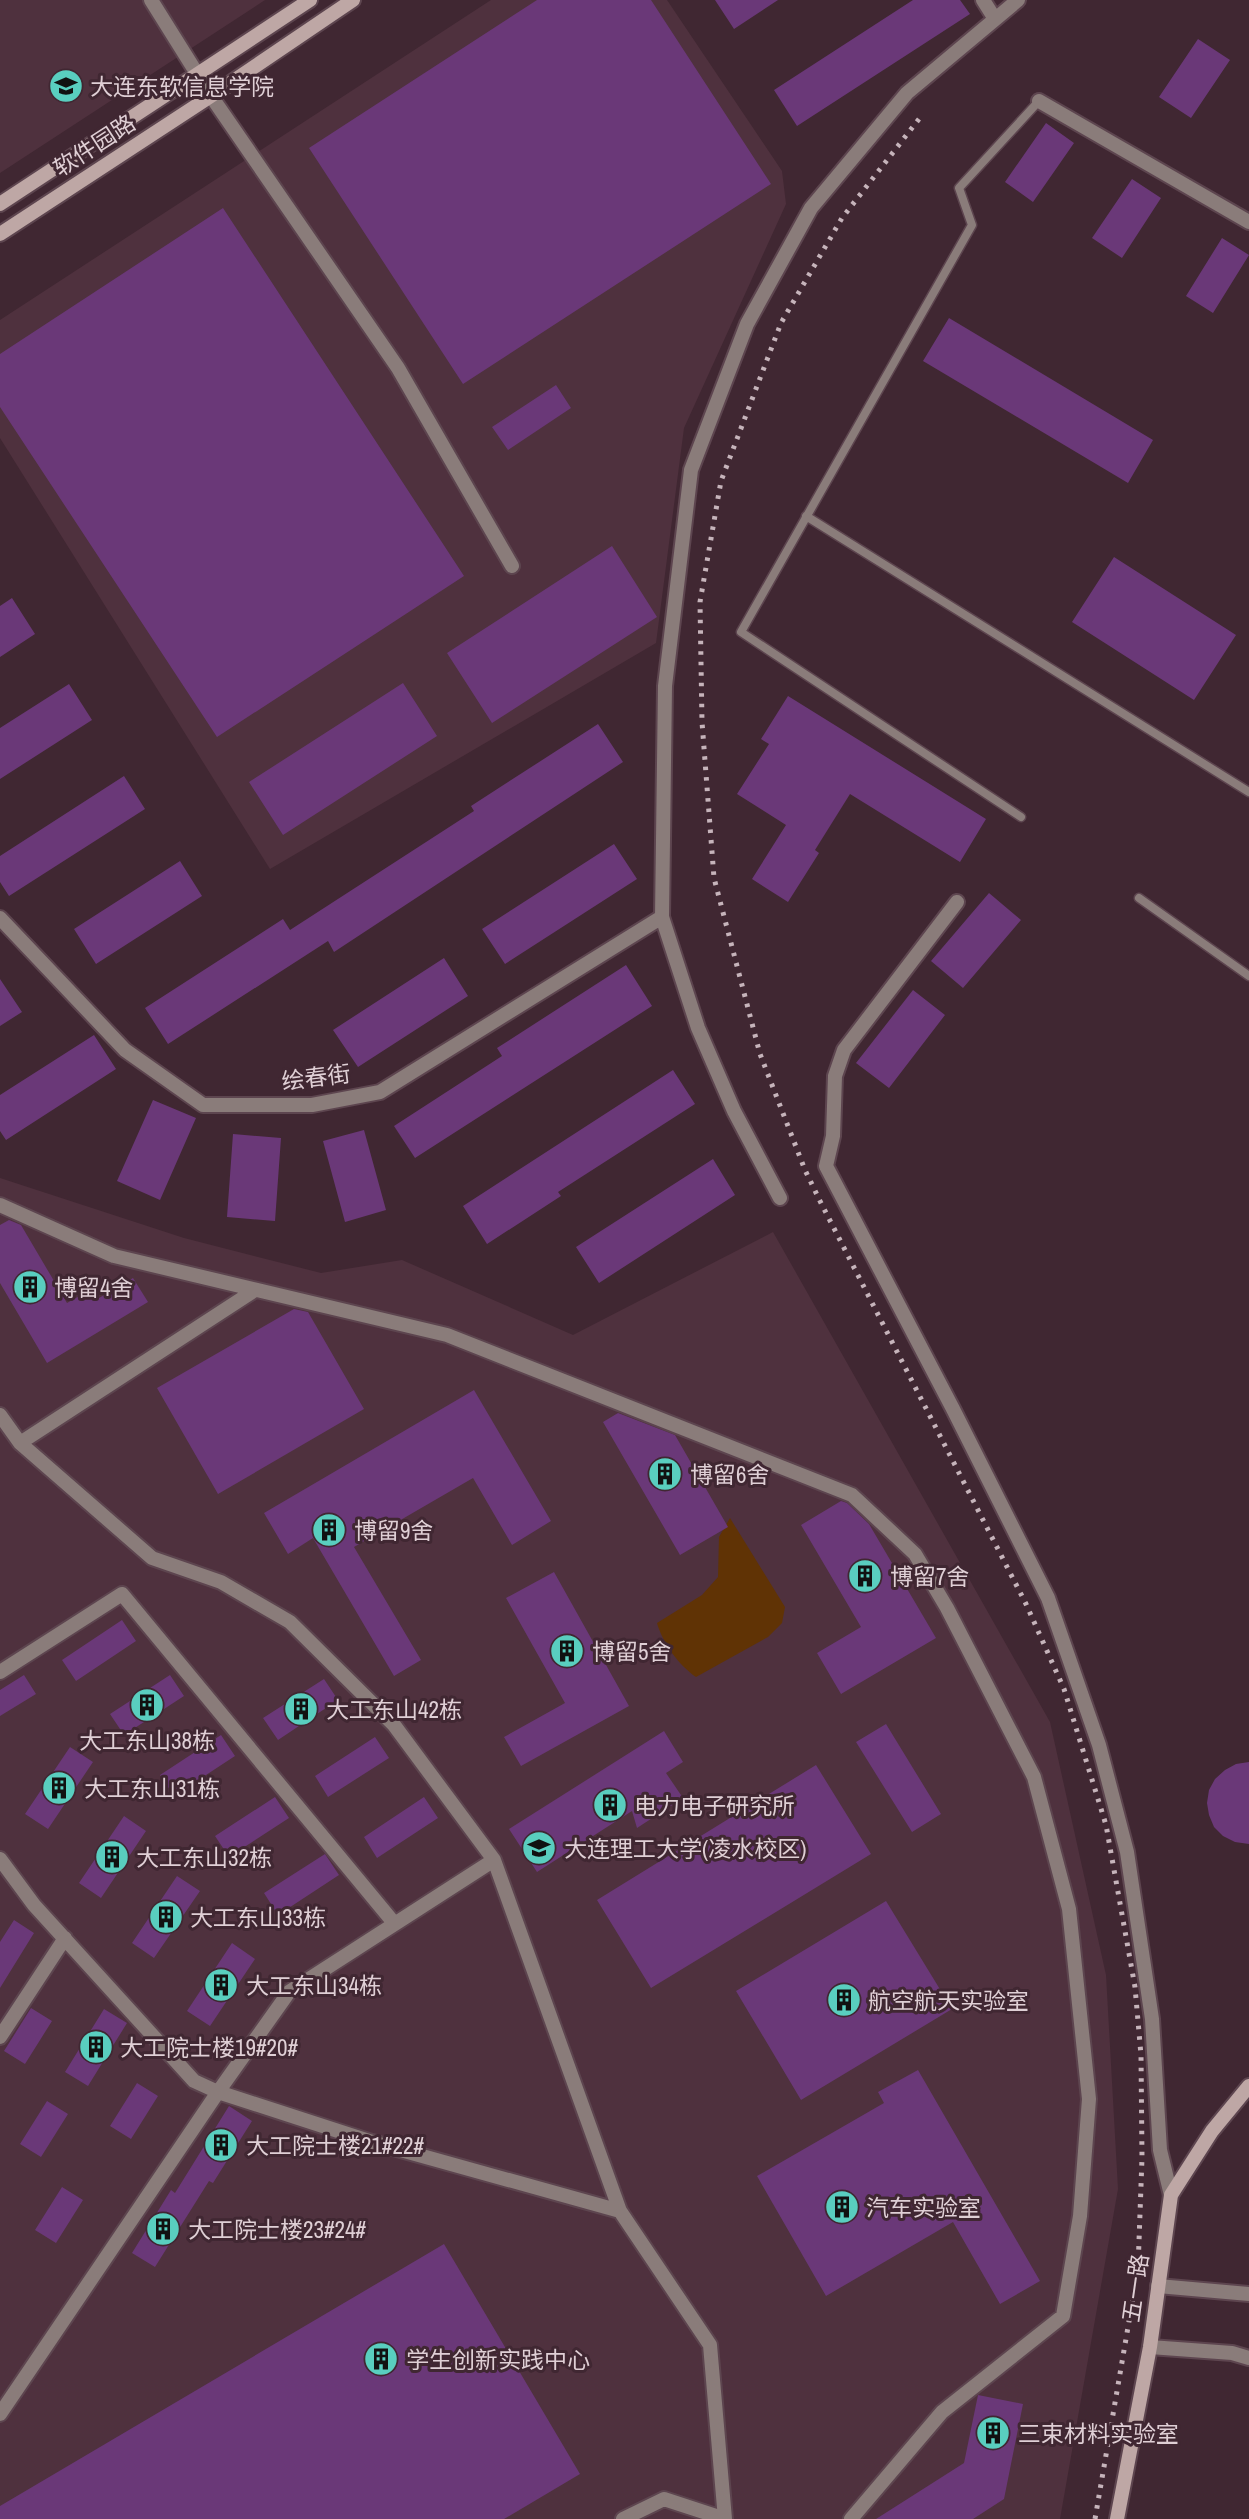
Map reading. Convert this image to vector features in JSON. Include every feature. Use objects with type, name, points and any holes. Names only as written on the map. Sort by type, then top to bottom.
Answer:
[{"type":"main road","name":"软件园路","points":[[0,204],[310,0]]},
{"type":"main road","name":"软件园路","points":[[0,234],[353,0]]},
{"type":"main road","name":"五一路","points":[[1117,2519],[1150,2347],[1171,2195],[1212,2131],[1249,2086]]},
{"type":"street","points":[[151,0],[211,96],[398,368],[512,566]]},
{"type":"street","points":[[983,0],[995,19]]},
{"type":"street","points":[[780,1198],[734,1111],[698,1028],[662,917],[665,687],[691,470],[747,324],[811,208],[907,93],[1018,0]]},
{"type":"street","points":[[1039,101],[1249,222]]},
{"type":"street","points":[[957,902],[844,1050],[835,1076],[833,1136],[826,1166],[1048,1598],[1099,1745],[1127,1852],[1152,2019],[1160,2150],[1171,2195]]},
{"type":"street","name":"绘春街","points":[[0,918],[124,1050],[203,1105],[312,1105],[380,1091],[662,917]]},
{"type":"street","points":[[0,1205],[114,1256],[447,1335],[852,1495],[915,1555],[947,1608],[1034,1777],[1069,1909],[1089,2099],[1080,2216],[1063,2316],[942,2412],[851,2519]]},
{"type":"street","points":[[20,1443],[255,1290]]},
{"type":"street","points":[[0,1415],[20,1443],[152,1558],[221,1582],[289,1622],[394,1726],[494,1860],[620,2211],[710,2345],[725,2519],[664,2499],[623,2519]]},
{"type":"street","points":[[0,1672],[122,1594],[394,1923]]},
{"type":"street","points":[[0,1859],[34,1905],[194,2081],[218,2092],[372,2142],[620,2211]]},
{"type":"street","points":[[0,2414],[289,1992],[494,1860]]},
{"type":"street","points":[[0,2037],[65,1938]]},
{"type":"street","points":[[1158,2286],[1249,2294]]},
{"type":"street","points":[[1150,2347],[1232,2353],[1249,2358]]},
{"type":"lane","points":[[1021,817],[741,632],[972,225],[958,188],[1039,101]]},
{"type":"lane","points":[[806,516],[1249,792]]},
{"type":"lane","points":[[1139,898],[1249,975]]},
{"type":"shaded area","name":"大连东软信息学院","points":[[0,0],[265,0],[0,173]]},
{"type":"shaded area","points":[[491,0],[667,0],[782,171],[786,204],[684,428],[656,643],[270,869],[0,438],[0,320]]},
{"type":"shaded area","name":"大连理工大学(凌水校区)","points":[[0,1178],[184,1238],[321,1273],[402,1260],[573,1335],[773,1232],[1050,1722],[1106,1975],[1118,2189],[1060,2519],[0,2519]]},
{"type":"shaded area","points":[[730,1518],[785,1607],[782,1623],[768,1637],[696,1677],[672,1653],[657,1623],[702,1595],[718,1577],[719,1537]]},
{"type":"building","points":[[537,0],[651,0],[771,184],[463,384],[309,148]]},
{"type":"building","points":[[715,0],[778,0],[734,29]]},
{"type":"building","points":[[913,0],[960,0],[970,14],[797,126],[774,90]]},
{"type":"building","points":[[1198,39],[1230,60],[1191,118],[1159,97]]},
{"type":"building","points":[[1046,123],[1074,143],[1033,202],[1005,182]]},
{"type":"building","points":[[1132,179],[1161,198],[1122,258],[1092,238]]},
{"type":"building","points":[[223,208],[464,576],[217,737],[0,407],[0,354]]},
{"type":"building","points":[[1222,238],[1249,255],[1213,313],[1186,296]]},
{"type":"building","points":[[949,318],[1153,440],[1128,483],[923,361]]},
{"type":"building","points":[[556,385],[571,408],[508,450],[492,427]]},
{"type":"building","points":[[612,546],[657,617],[492,723],[447,653]]},
{"type":"building","points":[[1114,557],[1236,635],[1194,700],[1072,622]]},
{"type":"building","points":[[12,598],[35,634],[0,657],[0,606]]},
{"type":"building","points":[[403,683],[437,736],[283,835],[249,782]]},
{"type":"building","points":[[69,684],[92,720],[0,779],[0,728]]},
{"type":"building","points":[[788,696],[986,819],[960,862],[850,794],[815,850],[819,853],[788,902],[752,879],[786,825],[737,794],[769,744],[761,739]]},
{"type":"building","points":[[598,724],[623,762],[334,952],[328,941],[168,1044],[145,1008],[283,919],[290,930],[474,811],[471,806]]},
{"type":"building","points":[[124,776],[145,809],[9,896],[0,882],[0,856]]},
{"type":"building","points":[[614,844],[637,879],[505,964],[482,929]]},
{"type":"building","points":[[180,861],[202,896],[96,964],[74,929]]},
{"type":"building","points":[[989,893],[1021,920],[963,988],[931,961]]},
{"type":"building","points":[[444,958],[468,996],[358,1067],[333,1030]]},
{"type":"building","points":[[626,965],[652,1006],[415,1158],[394,1126],[502,1056],[497,1048]]},
{"type":"building","points":[[0,979],[22,1012],[0,1026]]},
{"type":"building","points":[[913,990],[945,1015],[889,1088],[856,1063]]},
{"type":"building","points":[[94,1035],[116,1069],[6,1140],[0,1131],[0,1095]]},
{"type":"building","points":[[673,1070],[695,1104],[558,1192],[561,1196],[487,1244],[463,1206]]},
{"type":"building","points":[[153,1100],[196,1118],[160,1200],[117,1181]]},
{"type":"building","points":[[364,1130],[386,1210],[345,1222],[323,1141]]},
{"type":"building","points":[[233,1134],[281,1138],[275,1221],[227,1217]]},
{"type":"building","points":[[713,1159],[735,1195],[599,1283],[576,1247]]},
{"type":"building","name":"博留4舍","points":[[9,1220],[21,1225],[67,1303],[88,1291],[94,1301],[133,1278],[148,1302],[47,1363],[0,1283],[0,1225]]},
{"type":"building","points":[[294,1309],[308,1312],[364,1409],[218,1494],[157,1388]]},
{"type":"building","name":"博留9舍","points":[[474,1390],[551,1521],[512,1545],[473,1478],[354,1547],[421,1660],[394,1676],[313,1538],[288,1554],[264,1513]]},
{"type":"building","name":"博留6舍","points":[[618,1413],[675,1435],[728,1527],[680,1555],[603,1422]]},
{"type":"building","name":"博留7舍","points":[[841,1501],[847,1503],[869,1524],[936,1638],[841,1694],[817,1653],[861,1627],[801,1525]]},
{"type":"building","name":"博留5舍","points":[[554,1572],[629,1706],[521,1766],[504,1737],[565,1703],[506,1598]]},
{"type":"building","points":[[122,1620],[136,1641],[76,1681],[62,1660]]},
{"type":"building","points":[[24,1675],[36,1694],[0,1716],[0,1690]]},
{"type":"building","name":"大工东山38栋","points":[[170,1675],[184,1696],[124,1735],[110,1714]]},
{"type":"building","name":"大工东山42栋","points":[[324,1679],[338,1700],[278,1740],[263,1718]]},
{"type":"building","points":[[886,1724],[941,1814],[912,1832],[856,1742]]},
{"type":"building","name":"电力电子研究所","points":[[664,1731],[683,1762],[666,1773],[683,1798],[637,1828],[632,1811],[537,1872],[509,1829]]},
{"type":"building","points":[[221,1735],[235,1756],[174,1796],[160,1775]]},
{"type":"building","points":[[375,1737],[389,1758],[328,1797],[315,1776]]},
{"type":"building","name":"大工东山31栋","points":[[70,1747],[93,1762],[48,1829],[25,1814]]},
{"type":"building","points":[[1249,1762],[1249,1844],[1235,1842],[1223,1836],[1214,1827],[1207,1803],[1209,1790],[1215,1779],[1236,1764]]},
{"type":"building","points":[[816,1765],[871,1854],[651,1988],[597,1900]]},
{"type":"building","points":[[275,1797],[289,1818],[229,1857],[215,1836]]},
{"type":"building","points":[[424,1797],[438,1818],[377,1858],[364,1837]]},
{"type":"building","name":"大工东山32栋","points":[[124,1816],[146,1831],[101,1898],[79,1883]]},
{"type":"building","points":[[325,1854],[339,1875],[278,1915],[264,1893]]},
{"type":"building","name":"大工东山33栋","points":[[177,1876],[200,1891],[154,1958],[132,1943]]},
{"type":"building","name":"航空航天实验室","points":[[886,1901],[952,2009],[801,2100],[736,1991]]},
{"type":"building","points":[[14,1920],[34,1933],[0,1988],[0,1942]]},
{"type":"building","name":"大工东山34栋","points":[[232,1943],[255,1959],[210,2026],[187,2011]]},
{"type":"building","points":[[31,2008],[52,2021],[25,2064],[4,2051]]},
{"type":"building","name":"大工院士楼19#20#","points":[[104,2009],[127,2023],[88,2086],[65,2072]]},
{"type":"building","points":[[918,2070],[1040,2281],[1000,2304],[953,2222],[826,2296],[757,2176],[884,2103],[878,2092]]},
{"type":"building","points":[[137,2083],[158,2096],[131,2139],[110,2126]]},
{"type":"building","points":[[47,2101],[68,2114],[41,2157],[20,2144]]},
{"type":"building","points":[[229,2106],[252,2121],[213,2183],[209,2181],[155,2267],[132,2253],[171,2190],[175,2193]]},
{"type":"building","points":[[62,2187],[83,2200],[56,2243],[35,2230]]},
{"type":"building","name":"学生创新实践中心","points":[[444,2244],[580,2474],[504,2519],[0,2519],[0,2506]]},
{"type":"building","name":"三束材料实验室","points":[[978,2395],[1023,2404],[1004,2499],[973,2519],[876,2519],[964,2463]]},
{"type":"railway","points":[[919,119],[842,218],[781,323],[721,481],[700,602],[702,722],[714,878],[760,1054],[805,1170],[1026,1604],[1064,1689],[1106,1825],[1135,1987],[1141,2055],[1142,2158],[1138,2269],[1095,2519]]},
{"type":"place","name":"大连东软信息学院","points":[[66,86]]},
{"type":"place","name":"博留4舍","points":[[30,1287]]},
{"type":"place","name":"博留6舍","points":[[665,1474]]},
{"type":"place","name":"博留9舍","points":[[329,1530]]},
{"type":"place","name":"博留7舍","points":[[865,1576]]},
{"type":"place","name":"博留5舍","points":[[567,1651]]},
{"type":"place","name":"大工东山38栋","points":[[147,1705]]},
{"type":"place","name":"大工东山42栋","points":[[301,1709]]},
{"type":"place","name":"大工东山31栋","points":[[59,1788]]},
{"type":"place","name":"电力电子研究所","points":[[610,1805]]},
{"type":"place","name":"大连理工大学(凌水校区)","points":[[539,1848]]},
{"type":"place","name":"大工东山32栋","points":[[112,1857]]},
{"type":"place","name":"大工东山33栋","points":[[166,1917]]},
{"type":"place","name":"大工东山34栋","points":[[221,1985]]},
{"type":"place","name":"航空航天实验室","points":[[844,2000]]},
{"type":"place","name":"大工院士楼19#20#","points":[[96,2047]]},
{"type":"place","name":"大工院士楼21#22#","points":[[221,2145]]},
{"type":"place","name":"汽车实验室","points":[[842,2207]]},
{"type":"place","name":"大工院士楼23#24#","points":[[163,2229]]},
{"type":"place","name":"学生创新实践中心","points":[[381,2359]]},
{"type":"place","name":"三束材料实验室","points":[[993,2433]]}]
